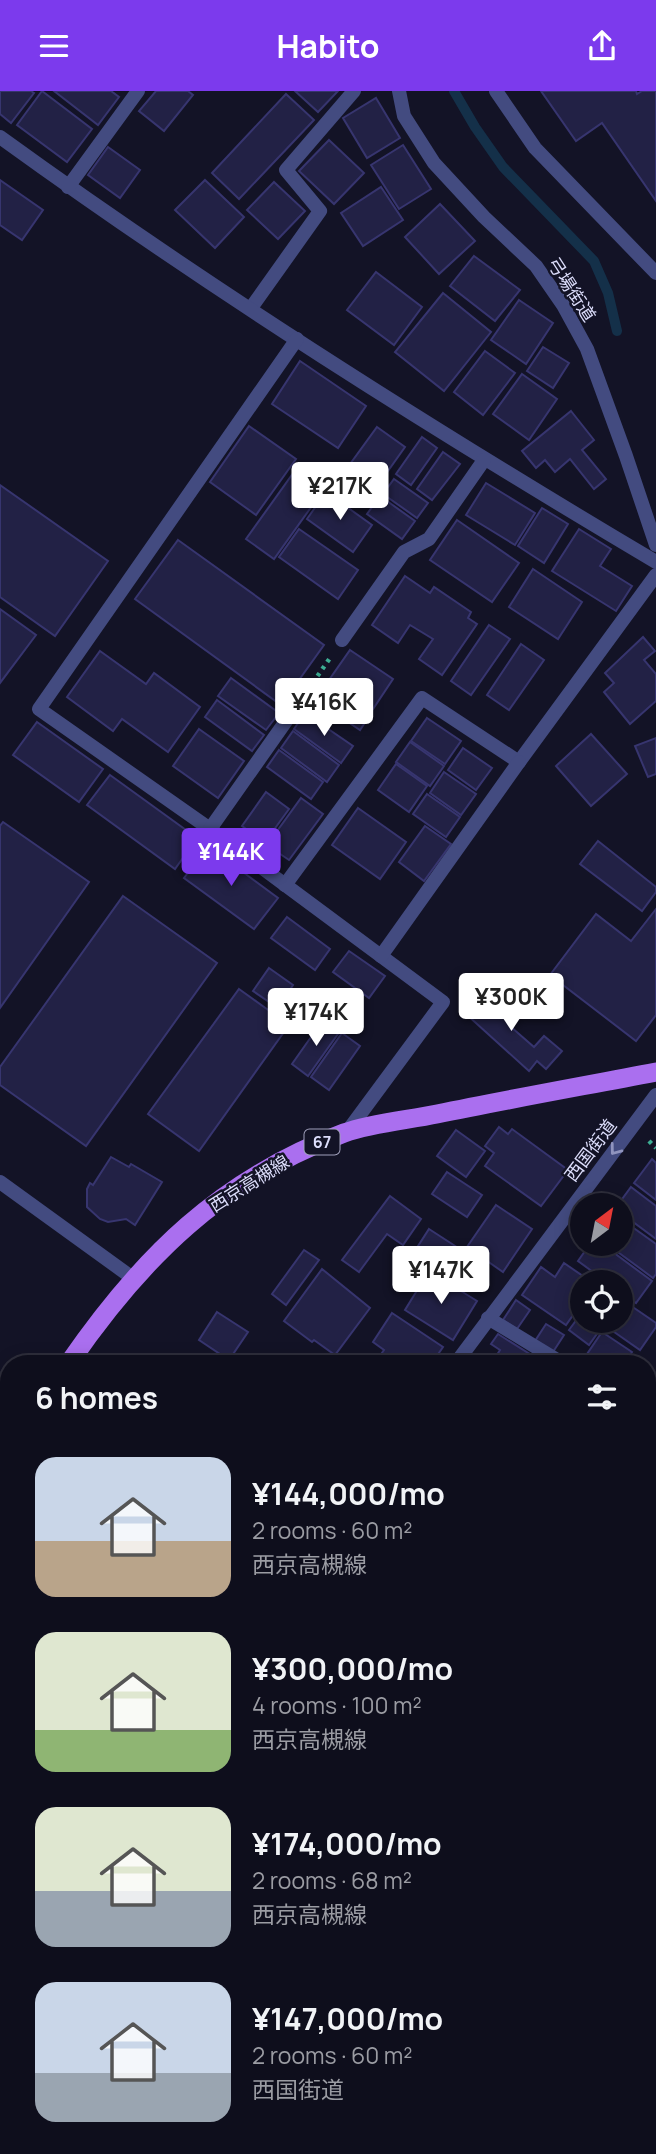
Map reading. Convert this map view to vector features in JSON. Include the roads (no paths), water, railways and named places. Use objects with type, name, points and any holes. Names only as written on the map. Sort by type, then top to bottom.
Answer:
[{"type":"main road","name":"西京高槻線","points":[[74,1355],[99,1319],[162,1248],[224,1195],[298,1152],[347,1132],[656,1072]]},
{"type":"street","points":[[68,187],[138,91]]},
{"type":"street","points":[[251,308],[320,211],[286,170],[354,91]]},
{"type":"street","name":"弓場街道","points":[[399,91],[404,116],[434,163],[484,217],[536,266],[563,305],[587,349],[656,545]]},
{"type":"street","points":[[496,91],[535,148],[656,273]]},
{"type":"street","points":[[0,137],[68,187],[297,339],[484,460],[656,562]]},
{"type":"street","points":[[297,339],[40,709],[211,829],[443,1002],[347,1132]]},
{"type":"street","points":[[342,640],[404,552],[429,539],[484,460]]},
{"type":"street","points":[[380,956],[656,575]]},
{"type":"street","points":[[285,885],[422,698],[519,762]]},
{"type":"street","points":[[211,829],[290,714]]},
{"type":"street","name":"西国街道","points":[[462,1355],[656,1095]]},
{"type":"street","points":[[1,1184],[134,1279]]},
{"type":"street","points":[[488,1318],[549,1355]]},
{"type":"waterway","points":[[454,91],[503,167],[594,261],[608,293],[617,331]]}]
